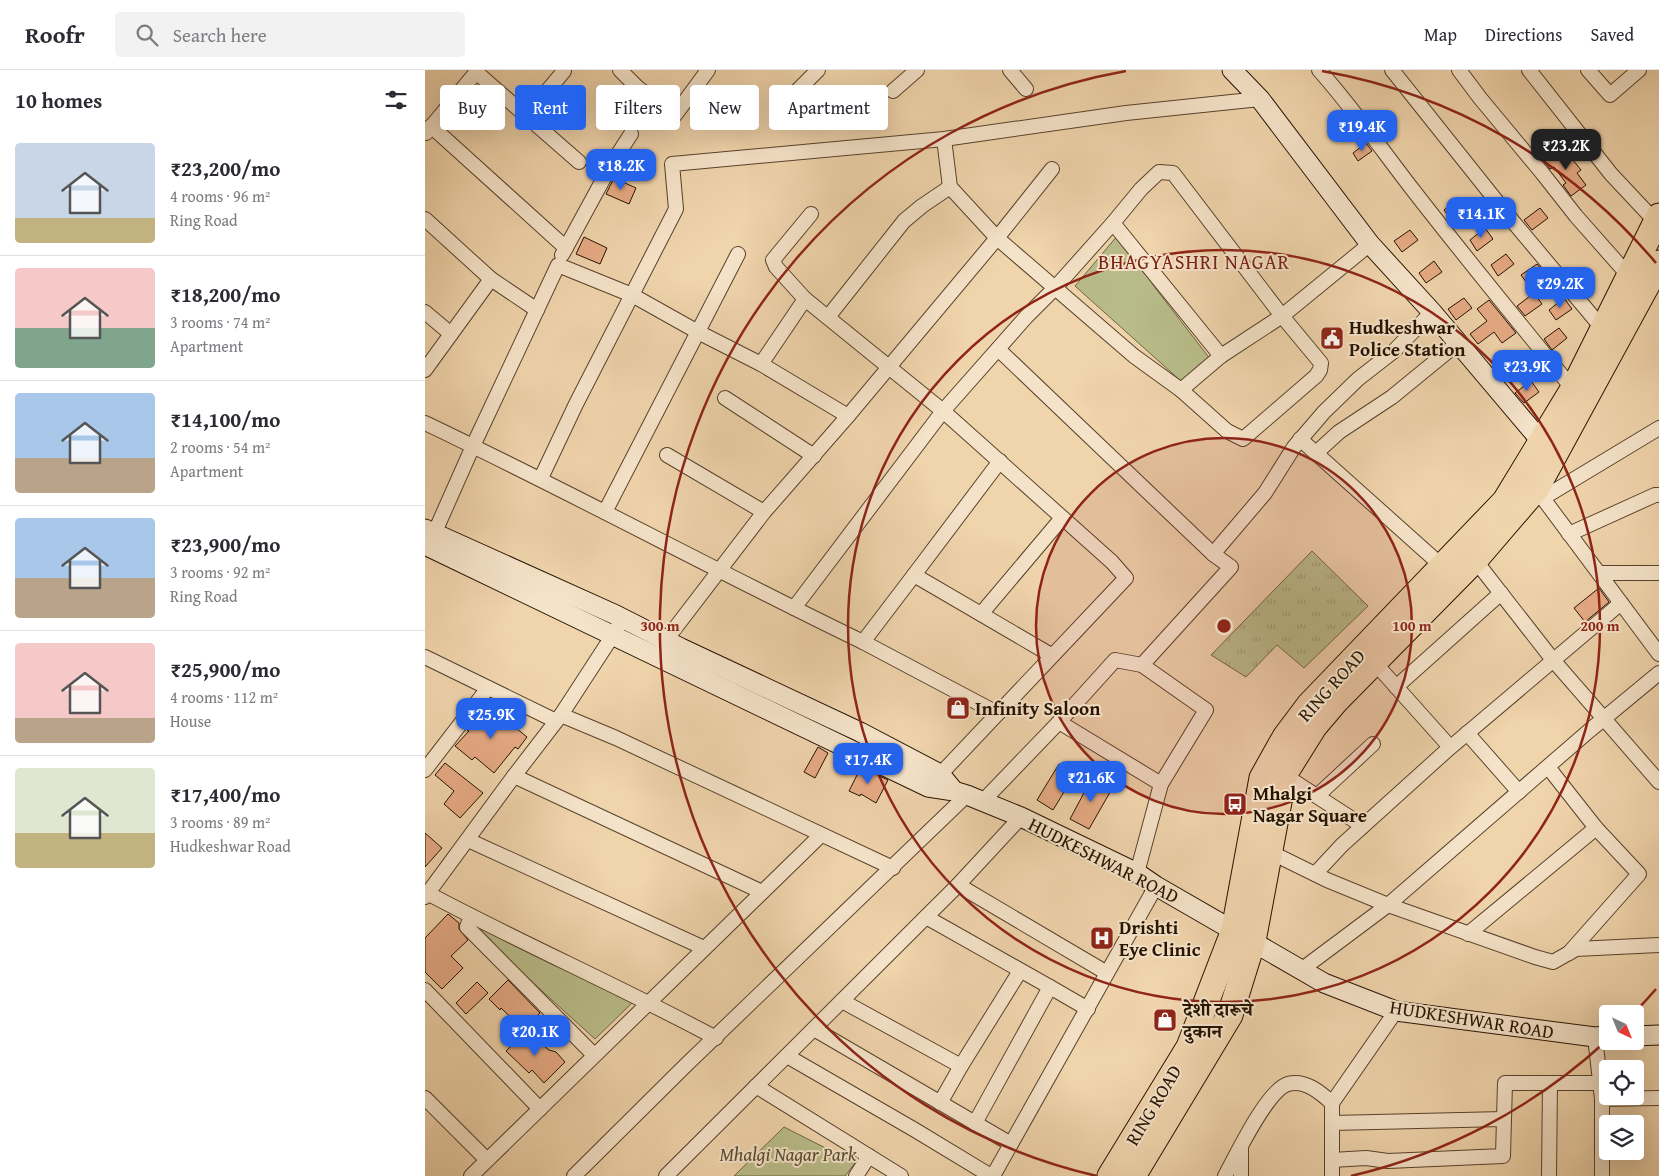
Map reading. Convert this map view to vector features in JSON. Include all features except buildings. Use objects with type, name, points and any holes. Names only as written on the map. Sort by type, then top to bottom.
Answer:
[{"type":"highway","name":"RING ROAD","points":[[1133,1176],[1230,1014],[1244,936],[1262,778],[1285,737],[1309,704],[1505,501],[1573,389],[1657,219]]},
{"type":"highway","name":"RING ROAD","points":[[1110,1176],[1189,1047],[1244,936],[1270,852],[1284,775],[1314,727],[1336,701],[1539,493],[1659,263]]},
{"type":"main road","points":[[1232,70],[1260,99],[1370,244],[1432,312],[1541,441]]},
{"type":"main road","points":[[428,536],[623,618],[662,648]]},
{"type":"main road","points":[[428,536],[613,635],[662,648],[861,732],[934,781],[968,796]]},
{"type":"main road","name":"HUDKESHWAR ROAD","points":[[968,796],[1021,817],[1137,873],[1156,886],[1324,983],[1396,1011],[1599,1036]]},
{"type":"main road","points":[[1644,1036],[1659,1035]]},
{"type":"street","points":[[620,70],[638,88],[675,116],[708,70]]},
{"type":"street","points":[[803,85],[819,70]]},
{"type":"street","points":[[893,91],[917,70]]},
{"type":"street","points":[[1011,70],[1026,89]]},
{"type":"street","points":[[1319,70],[1338,91],[1491,288],[1573,389]]},
{"type":"street","points":[[1392,70],[1510,218],[1603,329]]},
{"type":"street","points":[[1459,70],[1576,216],[1629,276]]},
{"type":"street","points":[[1529,70],[1611,174],[1657,219]]},
{"type":"street","points":[[1588,70],[1610,95],[1639,70]]},
{"type":"street","points":[[515,106],[477,71],[428,130],[566,248]]},
{"type":"street","points":[[552,85],[564,71]]},
{"type":"street","points":[[541,478],[676,209],[672,164],[944,139],[1126,113],[1260,99]]},
{"type":"street","points":[[542,130],[579,162]]},
{"type":"street","points":[[428,536],[473,446],[566,248],[611,166],[631,134]]},
{"type":"street","points":[[794,608],[943,411],[998,349],[1055,288],[1113,224],[1141,189],[1159,172],[1173,172],[1282,316],[1321,363],[1320,370],[1243,439],[1227,431],[1181,390],[1134,356],[1055,288],[997,238],[950,187],[944,139]]},
{"type":"street","points":[[662,648],[764,512],[848,416],[997,238],[1052,169]]},
{"type":"street","points":[[828,317],[904,221],[950,187]]},
{"type":"street","points":[[811,214],[773,260],[776,267],[805,299],[943,411],[1113,562],[1125,578],[934,781]]},
{"type":"street","points":[[425,219],[491,278],[537,310]]},
{"type":"street","points":[[1113,224],[1221,356]]},
{"type":"street","points":[[1181,390],[1221,356],[1282,316],[1370,244]]},
{"type":"street","points":[[605,512],[738,254]]},
{"type":"street","points":[[558,265],[632,295],[761,364],[848,416]]},
{"type":"street","points":[[425,370],[491,278]]},
{"type":"street","points":[[761,364],[805,299]]},
{"type":"street","points":[[425,312],[451,334]]},
{"type":"street","points":[[1213,554],[1265,493],[1294,447],[1324,412],[1358,379],[1394,350],[1432,312]]},
{"type":"street","points":[[1316,453],[1339,432],[1392,397],[1458,343]]},
{"type":"street","points":[[998,349],[1213,554],[1231,567],[1142,665]]},
{"type":"street","points":[[725,398],[814,456]]},
{"type":"street","points":[[425,423],[541,478],[863,642],[997,713]]},
{"type":"street","points":[[1659,428],[1539,493],[1659,654]]},
{"type":"street","points":[[1300,439],[1442,566]]},
{"type":"street","points":[[667,455],[764,512]]},
{"type":"street","points":[[863,642],[1000,461]]},
{"type":"street","points":[[1569,534],[1658,494]]},
{"type":"street","points":[[981,614],[1063,518]]},
{"type":"street","points":[[1475,560],[1553,660],[1659,782]]},
{"type":"street","points":[[1600,573],[1659,573]]},
{"type":"street","points":[[914,575],[1051,655]]},
{"type":"street","points":[[1396,687],[1501,593]]},
{"type":"street","points":[[1315,874],[1342,845],[1450,747],[1621,602]]},
{"type":"street","points":[[623,618],[559,718],[514,776],[427,896],[649,1002],[716,1038]]},
{"type":"street","points":[[425,658],[488,688],[559,718],[616,738],[893,868]]},
{"type":"street","points":[[574,1176],[968,796],[1059,722],[1115,660],[1142,665],[1206,710],[1161,784],[1137,873]]},
{"type":"street","points":[[1374,662],[1450,747]]},
{"type":"street","points":[[1301,970],[1388,905],[1603,719],[1659,674]]},
{"type":"street","points":[[425,770],[488,688]]},
{"type":"street","points":[[1059,722],[1161,784]]},
{"type":"street","points":[[1467,732],[1519,792]]},
{"type":"street","points":[[1317,796],[1373,744]]},
{"type":"street","points":[[1548,767],[1597,828],[1639,874],[1569,953]]},
{"type":"street","points":[[1284,775],[1363,826]]},
{"type":"street","points":[[514,776],[762,892]]},
{"type":"street","points":[[666,1176],[958,886],[1021,817]]},
{"type":"street","points":[[1468,934],[1597,828]]},
{"type":"street","points":[[471,1176],[821,835]]},
{"type":"street","points":[[468,840],[704,948]]},
{"type":"street","points":[[1270,852],[1315,874],[1388,905],[1553,962],[1576,949],[1659,945]]},
{"type":"street","points":[[958,886],[1107,973]]},
{"type":"street","points":[[787,1056],[992,1176],[1156,886]]},
{"type":"street","points":[[471,916],[467,927],[594,1055]]},
{"type":"street","points":[[926,917],[1088,1009]]},
{"type":"street","points":[[940,1103],[1020,970]]},
{"type":"street","points":[[975,1123],[1050,987]]},
{"type":"street","points":[[425,990],[540,1109]]},
{"type":"street","points":[[842,1001],[961,1066]]},
{"type":"street","points":[[1332,1176],[1332,1103],[1396,1011]]},
{"type":"street","points":[[814,1029],[1011,1144]]},
{"type":"street","points":[[1332,1160],[1366,1158],[1388,1161],[1503,1156],[1505,1083],[1599,1083]]},
{"type":"street","points":[[1549,1176],[1550,1083]]},
{"type":"street","points":[[1225,1176],[1266,1104],[1282,1087],[1289,1084],[1300,1084],[1318,1091],[1332,1103]]},
{"type":"street","points":[[757,1086],[901,1176]]},
{"type":"street","points":[[425,1098],[487,1160]]},
{"type":"street","points":[[1644,1098],[1659,1098]]},
{"type":"street","points":[[1602,1105],[1602,1176]]},
{"type":"street","points":[[1332,1123],[1504,1119]]},
{"type":"street","points":[[1241,1147],[1241,1176]]},
{"type":"street","points":[[856,1176],[869,1156]]},
{"type":"green space","points":[[1118,235],[1156,289],[1211,360],[1182,382],[1075,286]]},
{"type":"green space","points":[[1312,551],[1368,606],[1304,668],[1277,645],[1246,677],[1211,655]]},
{"type":"green space","points":[[485,927],[632,1003],[595,1039],[478,933]]},
{"type":"green space","name":"Mhalgi Nagar Park","points":[[784,1127],[855,1163],[845,1176],[734,1176]]},
{"type":"place","name":"Hudkeshwar Police Station","points":[[1332,338]]},
{"type":"place","name":"Infinity Saloon","points":[[958,708]]},
{"type":"place","name":"Mhalgi Nagar Square","points":[[1235,804]]},
{"type":"place","name":"Drishti Eye Clinic","points":[[1102,938]]},
{"type":"place","name":"देशी दारूचे दुकान","points":[[1165,1020]]},
{"type":"district","name":"BHAGYASHRI NAGAR","points":[[1194,261]]}]
